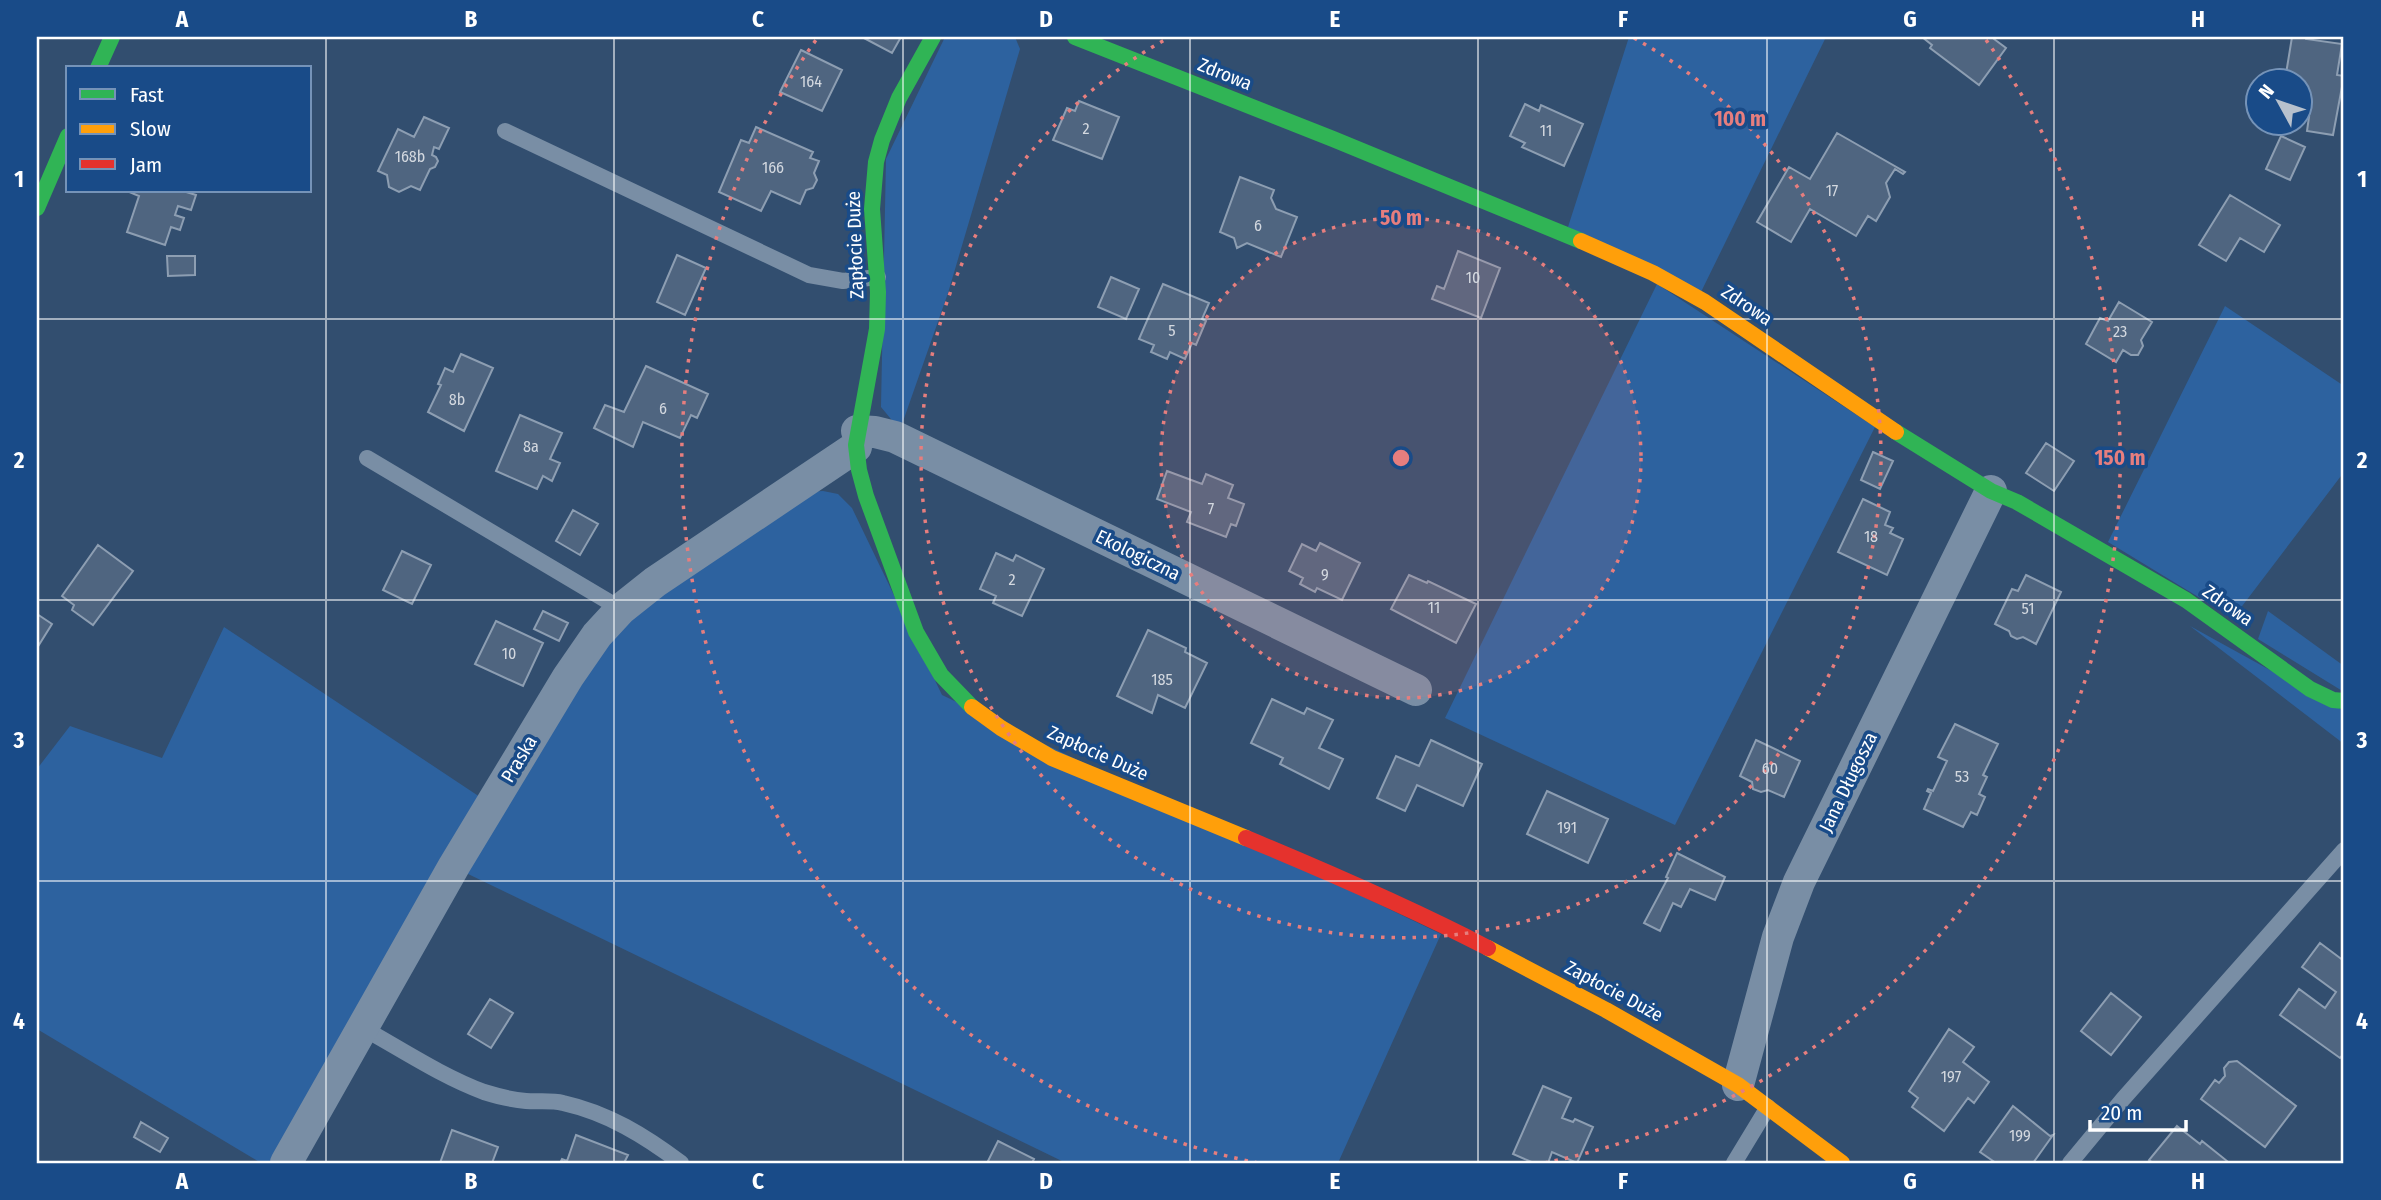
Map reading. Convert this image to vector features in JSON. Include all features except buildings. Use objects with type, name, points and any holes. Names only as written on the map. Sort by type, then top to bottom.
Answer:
[{"type":"street","points":[[99,66],[112,37]]},
{"type":"street","name":"Zapłocie Duże","points":[[933,37],[905,83],[883,133],[874,168],[872,209],[878,277],[878,319],[875,356],[856,439],[863,485],[916,633],[931,662],[951,687],[979,713],[1052,758],[1339,876],[1426,915],[1606,1010],[1738,1084],[1842,1163]]},
{"type":"street","name":"Zdrowa","points":[[1075,37],[1345,144],[1653,273],[1705,302],[1902,436],[1991,491],[2017,502],[2186,600],[2310,689],[2333,700],[2344,701]]},
{"type":"street","points":[[37,208],[66,141]]},
{"type":"street","name":"Ekologiczna","points":[[856,439],[875,432],[895,437],[1416,690]]},
{"type":"street","name":"Praska","points":[[286,1163],[454,866],[568,677],[597,635],[621,609],[655,582],[856,439]]},
{"type":"street","name":"Jana Długosza","points":[[1738,1084],[1778,937],[1799,882],[1991,491]]},
{"type":"lane","points":[[505,131],[810,275],[843,281],[878,277]]},
{"type":"lane","points":[[367,458],[621,609]]},
{"type":"lane","points":[[2070,1163],[2344,850]]},
{"type":"lane","points":[[361,1027],[455,1079],[486,1092],[522,1101],[561,1102],[598,1114],[654,1143],[681,1163]]},
{"type":"lane","points":[[1734,1163],[1768,1107]]},
{"type":"shaded area","points":[[945,37],[1015,37],[1020,49],[948,293],[900,430],[881,407],[886,159]]},
{"type":"shaded area","points":[[1629,37],[1826,37],[1701,292],[1568,227]]},
{"type":"shaded area","points":[[1657,284],[1875,427],[1675,825],[1445,718]]},
{"type":"shaded area","points":[[2225,306],[2344,386],[2344,472],[2233,618],[2108,542]]},
{"type":"shaded area","points":[[806,492],[838,494],[852,508],[942,695],[1441,934],[1338,1163],[1066,1163],[466,873],[577,682],[632,615]]},
{"type":"shaded area","points":[[2268,611],[2344,666],[2344,692],[2258,639]]},
{"type":"shaded area","points":[[2190,626],[2344,711],[2344,744]]},
{"type":"shaded area","points":[[224,627],[483,799],[348,1023],[270,1163],[261,1163],[37,1029],[37,769],[70,726],[162,758]]},
{"type":"traffic: fast","points":[[99,66],[112,37]]},
{"type":"traffic: fast","points":[[933,37],[899,98],[876,162],[872,209],[878,292],[877,329],[856,445],[866,496],[916,632],[941,675],[972,707]]},
{"type":"traffic: fast","points":[[1075,37],[1581,241]]},
{"type":"traffic: fast","points":[[37,208],[66,141]]},
{"type":"traffic: fast","points":[[1896,432],[1991,491],[2017,502],[2186,600],[2310,689],[2333,700],[2344,701]]},
{"type":"traffic: slow","points":[[1581,241],[1653,273],[1705,302],[1896,432]]},
{"type":"traffic: slow","points":[[972,707],[1001,728],[1052,758],[1246,838]]},
{"type":"traffic: slow","points":[[1488,948],[1606,1010],[1738,1085],[1842,1163]]},
{"type":"traffic: jam","points":[[1246,838],[1368,890],[1488,948]]}]
